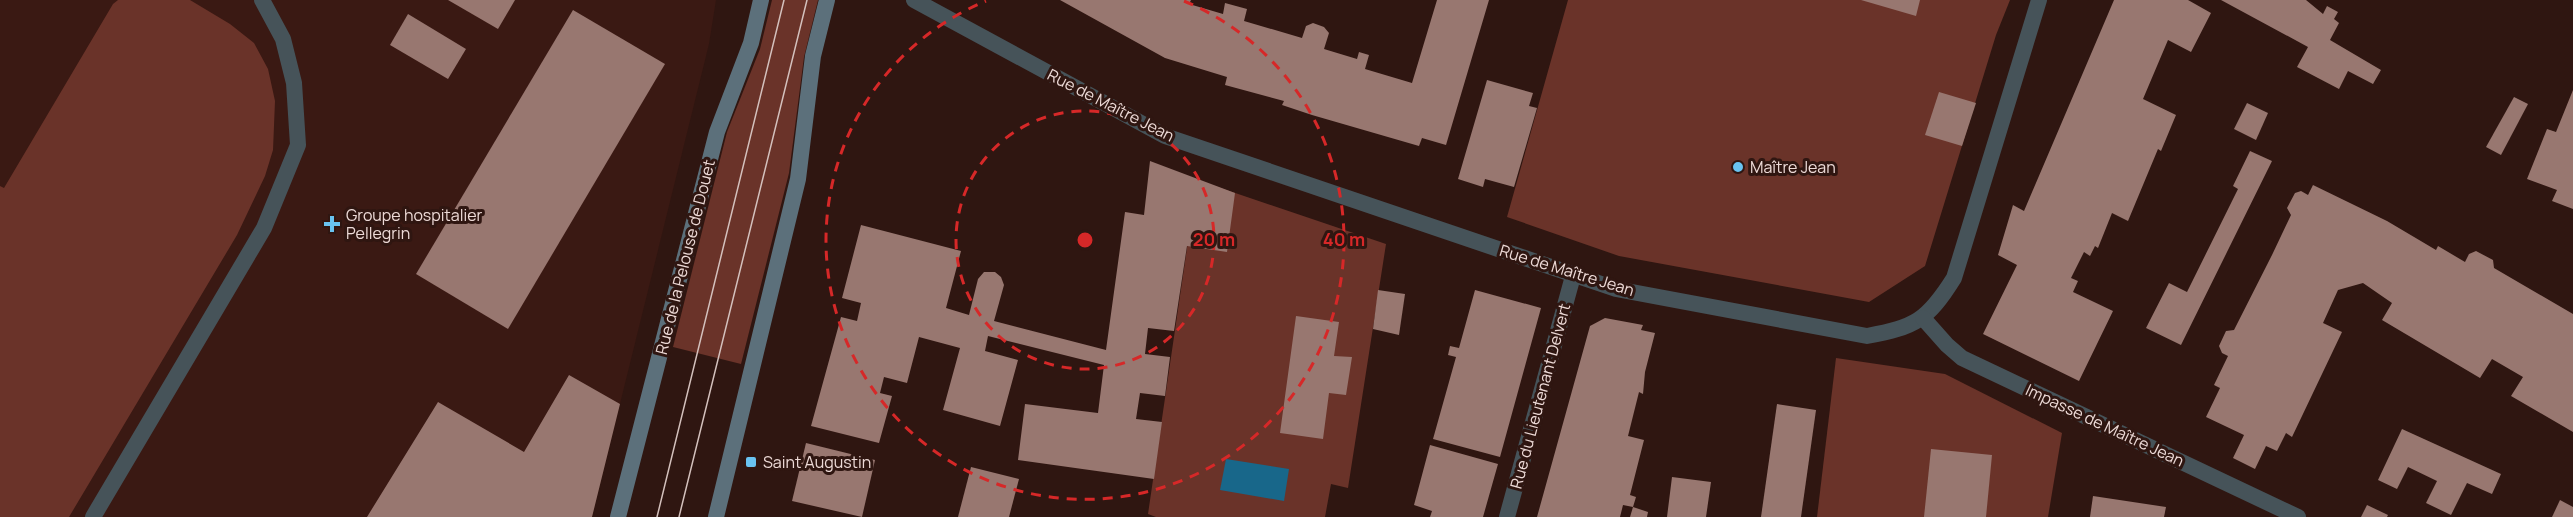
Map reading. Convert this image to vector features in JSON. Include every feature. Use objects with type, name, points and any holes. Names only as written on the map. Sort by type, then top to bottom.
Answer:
[{"type":"main road","name":"Rue de la Pelouse de Douet","points":[[618,517],[717,132],[751,43],[761,0]]},
{"type":"main road","points":[[716,517],[798,179],[813,56],[827,0]]},
{"type":"street","points":[[93,517],[264,228],[298,145],[294,83],[284,39],[262,0]]},
{"type":"street","name":"Rue de Maître Jean","points":[[914,0],[1165,136],[1616,289],[1867,336],[1902,329],[1923,318],[1938,303],[1954,278],[2039,0]]},
{"type":"street","name":"Rue du Lieutenant Delvert","points":[[1507,517],[1573,276]]},
{"type":"street","name":"Impasse de Maître Jean","points":[[1923,318],[1962,358],[2298,517]]},
{"type":"shaded area","name":"Groupe hospitalier Pellegrin","points":[[0,0],[716,0],[709,44],[592,517],[0,517]]},
{"type":"shaded area","points":[[118,0],[190,0],[230,24],[254,43],[268,69],[275,101],[273,150],[265,176],[237,235],[69,517],[0,517],[0,186],[4,188],[113,4]]},
{"type":"shaded area","points":[[772,0],[818,0],[804,57],[789,173],[741,364],[673,347],[727,132],[760,49]]},
{"type":"shaded area","name":"Maître Jean","points":[[1568,0],[2010,0],[1996,35],[1925,266],[1869,302],[1619,256],[1507,217]]},
{"type":"shaded area","points":[[1197,180],[1386,244],[1348,488],[1331,484],[1325,517],[1156,517],[1148,514]]},
{"type":"shaded area","points":[[1836,358],[1945,374],[2062,433],[2048,517],[1817,517]]},
{"type":"water","points":[[1226,459],[1289,469],[1284,501],[1220,490]]},
{"type":"building","points":[[448,0],[515,0],[498,29]]},
{"type":"building","points":[[1060,0],[1191,0],[1189,4],[1223,14],[1225,3],[1247,9],[1244,21],[1302,38],[1306,26],[1313,23],[1324,27],[1329,33],[1324,49],[1357,59],[1359,52],[1369,55],[1365,69],[1412,83],[1437,0],[1489,0],[1446,145],[1422,138],[1419,146],[1312,115],[1282,105],[1284,101],[1225,85],[1227,77],[1165,58]]},
{"type":"building","points":[[1861,0],[1920,0],[1916,16]]},
{"type":"building","points":[[2114,0],[2188,0],[2211,13],[2191,52],[2168,40],[2143,99],[2176,115],[2161,151],[2158,149],[2128,221],[2112,213],[2098,248],[2095,246],[2090,256],[2084,252],[2071,278],[2078,281],[2073,292],[2113,311],[2079,381],[1983,334],[2017,265],[1998,255],[2013,205],[2024,211]]},
{"type":"building","points":[[2221,0],[2306,0],[2323,14],[2327,6],[2338,12],[2334,19],[2339,23],[2330,40],[2381,70],[2373,84],[2348,71],[2339,89],[2297,67],[2308,47]]},
{"type":"building","points":[[573,10],[665,64],[508,329],[416,274]]},
{"type":"building","points":[[408,14],[466,49],[448,79],[390,45]]},
{"type":"building","points":[[1487,80],[1533,93],[1529,106],[1537,108],[1514,187],[1485,179],[1483,187],[1458,179]]},
{"type":"building","points":[[2573,90],[2573,209],[2552,201],[2557,190],[2527,179],[2547,129],[2556,132]]},
{"type":"building","points":[[1939,92],[1976,103],[1962,146],[1925,135]]},
{"type":"building","points":[[2514,97],[2528,104],[2501,155],[2486,147]]},
{"type":"building","points":[[2247,103],[2268,113],[2256,140],[2234,129]]},
{"type":"building","points":[[2250,151],[2272,161],[2181,345],[2146,328],[2169,283],[2187,292],[2238,189],[2233,186]]},
{"type":"building","points":[[1150,161],[1235,193],[1227,252],[1187,246],[1174,331],[1148,328],[1145,354],[1170,357],[1165,396],[1140,393],[1136,419],[1162,422],[1154,479],[1018,460],[1025,404],[1098,413],[1104,365],[988,336],[985,351],[1018,360],[1000,426],[943,410],[960,348],[919,337],[907,383],[884,377],[880,393],[892,396],[879,443],[811,426],[841,317],[857,321],[861,303],[842,298],[861,225],[961,251],[946,308],[969,315],[978,279],[984,272],[995,272],[1001,277],[1004,285],[994,321],[1106,350],[1125,212],[1144,215]]},
{"type":"building","points":[[2313,185],[2387,221],[2436,250],[2438,246],[2465,262],[2469,254],[2476,251],[2493,260],[2494,268],[2573,314],[2573,432],[2511,396],[2523,377],[2492,359],[2480,378],[2382,320],[2392,303],[2363,283],[2338,290],[2323,323],[2342,332],[2292,437],[2286,433],[2277,451],[2266,446],[2255,469],[2233,458],[2244,435],[2206,417],[2220,388],[2214,385],[2228,356],[2222,353],[2219,346],[2226,331],[2234,330],[2272,255],[2291,215],[2287,208],[2295,193],[2301,191],[2308,195]]},
{"type":"building","points":[[1378,290],[1405,294],[1399,335],[1373,329]]},
{"type":"building","points":[[1475,290],[1541,308],[1500,457],[1433,439],[1456,357],[1448,355],[1450,346],[1459,348]]},
{"type":"building","points":[[1296,316],[1339,322],[1334,356],[1352,357],[1346,395],[1329,393],[1323,439],[1280,433]]},
{"type":"building","points":[[1605,318],[1643,325],[1641,330],[1655,333],[1645,372],[1643,394],[1639,392],[1628,436],[1644,440],[1630,495],[1636,497],[1633,507],[1623,505],[1620,517],[1537,517],[1590,326]]},
{"type":"building","points":[[569,375],[620,404],[592,517],[367,517],[438,402],[524,452]]},
{"type":"building","points":[[1777,404],[1816,410],[1801,517],[1761,517]]},
{"type":"building","points":[[2402,429],[2501,474],[2492,494],[2467,483],[2451,515],[2426,503],[2437,481],[2408,467],[2397,489],[2378,480]]},
{"type":"building","points":[[806,443],[875,460],[862,517],[792,501]]},
{"type":"building","points":[[1430,445],[1498,464],[1483,517],[1430,517],[1432,511],[1414,505]]},
{"type":"building","points":[[1931,449],[1992,455],[1986,517],[1924,517]]},
{"type":"building","points":[[971,467],[1019,479],[1009,517],[958,517]]},
{"type":"building","points":[[1672,477],[1711,482],[1706,517],[1667,517]]},
{"type":"building","points":[[2093,496],[2166,507],[2164,517],[2090,517]]},
{"type":"building","points":[[2560,500],[2573,507],[2573,517],[2552,517]]},
{"type":"building","points":[[2367,505],[2388,515],[2387,517],[2361,517]]},
{"type":"building","points":[[1633,507],[1648,512],[1647,517],[1630,517]]},
{"type":"tram line","points":[[657,517],[784,0]]},
{"type":"tram line","points":[[679,517],[807,0]]},
{"type":"place","name":"Maître Jean","points":[[1738,167]]},
{"type":"place","name":"Groupe hospitalier Pellegrin","points":[[332,224]]},
{"type":"place","name":"Saint Augustin","points":[[751,462]]}]
